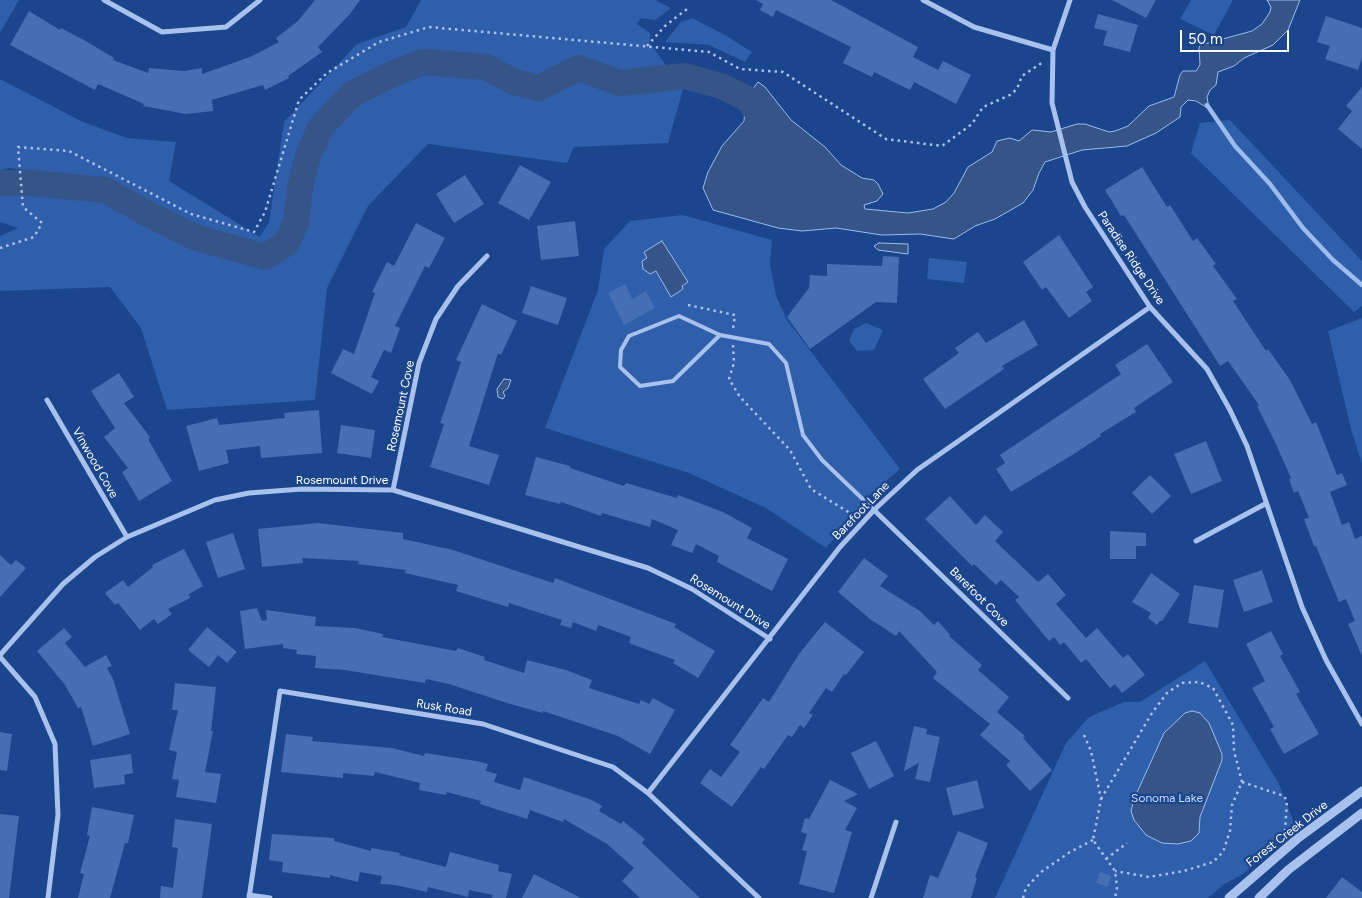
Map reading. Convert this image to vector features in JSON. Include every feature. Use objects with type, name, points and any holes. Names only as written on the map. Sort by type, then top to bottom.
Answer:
[{"type":"street","points":[[104,0],[162,32],[226,27],[260,0]]},
{"type":"street","points":[[923,0],[974,27],[1053,53]]},
{"type":"street","name":"Paradise Ridge Drive","points":[[1070,0],[1053,53],[1052,102],[1072,182],[1085,207],[1150,307],[1207,369],[1230,410],[1247,446],[1265,504],[1306,616],[1326,660],[1362,724]]},
{"type":"street","name":"Rosemount Cove","points":[[393,490],[419,364],[436,319],[458,286],[487,256]]},
{"type":"street","name":"Barefoot Lane","points":[[648,793],[840,547],[874,510],[917,470],[1150,307]]},
{"type":"street","name":"Vinwood Cove","points":[[47,400],[127,537]]},
{"type":"street","name":"Rosemount Drive","points":[[0,656],[63,584],[95,557],[127,537],[215,500],[249,493],[302,489],[393,490],[648,568],[692,589],[770,639]]},
{"type":"street","points":[[1196,541],[1265,504]]},
{"type":"street","name":"Barefoot Cove","points":[[874,510],[1068,698]]},
{"type":"street","points":[[0,656],[36,697],[55,744],[58,815],[48,898]]},
{"type":"street","name":"Rusk Road","points":[[249,897],[280,691],[483,724],[613,767],[648,793],[759,898]]},
{"type":"street","name":"Forest Creek Drive","points":[[1229,898],[1297,839],[1362,791]]},
{"type":"street","points":[[1258,898],[1288,870],[1362,813]]},
{"type":"street","points":[[871,898],[896,822]]},
{"type":"street","points":[[249,897],[270,898]]},
{"type":"lane","points":[[720,335],[673,381],[640,386],[620,367],[621,350],[629,336],[679,316],[720,335],[769,344],[786,363],[803,435],[822,460],[874,510]]},
{"type":"path","points":[[647,46],[665,26],[686,9]]},
{"type":"path","points":[[0,248],[34,237],[42,223],[23,207],[18,147],[69,150],[191,214],[254,232],[265,212],[299,100],[327,73],[379,42],[429,27],[708,52],[740,69],[783,72],[886,139],[942,146],[972,124],[983,106],[1010,95],[1017,89],[1022,76],[1053,53]]},
{"type":"path","points":[[688,305],[735,314],[733,336],[734,363],[729,379],[740,397],[790,450],[811,489],[850,514]]},
{"type":"path","points":[[1115,871],[1149,877],[1201,867],[1213,862],[1223,852],[1230,831],[1232,805],[1242,782],[1235,757],[1233,725],[1213,688],[1199,682],[1182,683],[1167,694],[1152,712],[1101,799],[1093,840],[1115,871],[1117,888],[1115,898]]},
{"type":"path","points":[[1084,735],[1091,751],[1101,799]]},
{"type":"path","points":[[1242,782],[1284,796],[1287,801],[1285,831]]},
{"type":"path","points":[[1023,898],[1026,888],[1041,872],[1070,852],[1093,840]]},
{"type":"path","points":[[1106,859],[1127,844]]},
{"type":"green space","points":[[0,0],[19,0],[0,33]]},
{"type":"green space","points":[[421,0],[655,0],[671,8],[655,20],[641,18],[637,24],[650,33],[650,43],[683,89],[668,143],[574,147],[567,163],[428,144],[368,206],[327,288],[315,400],[167,410],[141,328],[110,287],[0,291],[0,236],[18,228],[0,222],[0,173],[32,171],[9,168],[0,171],[0,79],[83,122],[127,138],[176,142],[169,181],[260,237],[269,222],[284,122],[357,44],[406,27]]},
{"type":"green space","points":[[1191,0],[1233,0],[1214,35],[1180,19]]},
{"type":"green space","points":[[692,18],[752,52],[745,62],[709,45],[665,42],[681,22]]},
{"type":"green space","points":[[1230,120],[1362,261],[1362,306],[1354,312],[1191,153],[1200,123]]},
{"type":"green space","points":[[683,215],[772,240],[770,263],[776,296],[787,320],[900,469],[871,494],[826,548],[766,508],[689,473],[545,428],[598,290],[604,249],[630,221]]},
{"type":"green space","points":[[929,258],[967,262],[964,283],[927,279]]},
{"type":"green space","points":[[1362,318],[1362,464],[1351,429],[1328,331]]},
{"type":"green space","points":[[866,323],[883,330],[874,350],[857,351],[849,341],[854,329]]},
{"type":"green space","name":"Sonoma Lake","points":[[1205,661],[1279,784],[1296,828],[1243,874],[1223,885],[1208,898],[995,898],[1066,743],[1089,717],[1124,702],[1140,702]]},
{"type":"shaded area","points":[[1267,0],[1300,0],[1288,30],[1273,45],[1244,58],[1234,66],[1218,72],[1216,85],[1210,90],[1207,97],[1209,109],[1196,101],[1188,100],[1181,107],[1180,117],[1156,133],[1127,146],[1082,150],[1045,162],[1033,190],[1023,203],[995,219],[975,226],[954,239],[920,234],[882,235],[836,228],[802,231],[778,228],[713,210],[703,188],[708,172],[722,146],[744,121],[746,98],[758,82],[765,87],[791,120],[825,147],[841,165],[862,178],[874,180],[878,184],[883,194],[877,201],[864,205],[865,209],[908,213],[933,209],[946,202],[954,193],[968,167],[992,152],[997,141],[1010,138],[1019,141],[1032,130],[1051,132],[1077,124],[1085,124],[1109,132],[1128,126],[1149,106],[1174,97],[1180,75],[1183,71],[1196,71],[1200,65],[1199,47],[1201,45],[1252,31],[1262,24],[1270,12],[1271,7]]},
{"type":"shaded area","points":[[662,241],[688,282],[682,286],[683,289],[671,297],[656,271],[650,274],[643,269],[642,261],[647,258],[644,252]]},
{"type":"shaded area","points":[[879,243],[908,244],[908,254],[878,250],[874,246]]},
{"type":"shaded area","points":[[504,379],[511,380],[508,388],[503,392],[505,396],[503,399],[498,397],[497,389]]},
{"type":"shaded area","points":[[1192,711],[1200,713],[1209,723],[1222,754],[1222,760],[1200,817],[1199,833],[1191,841],[1178,844],[1162,843],[1146,835],[1134,820],[1131,811],[1134,799],[1164,733],[1185,713]]},
{"type":"building","points":[[315,0],[360,0],[350,14],[318,47],[322,52],[288,76],[289,78],[265,90],[263,85],[212,100],[213,111],[186,114],[143,106],[144,104],[98,84],[95,90],[10,45],[29,11],[60,30],[61,28],[84,40],[114,58],[113,60],[148,73],[149,68],[184,71],[202,68],[202,74],[250,57],[279,42],[276,38],[298,21]]},
{"type":"building","points":[[756,0],[831,0],[918,47],[913,57],[938,70],[943,61],[971,75],[956,104],[914,82],[910,90],[874,72],[872,77],[843,63],[851,47],[776,10],[773,17],[760,10],[763,4]]},
{"type":"building","points":[[1112,0],[1156,0],[1146,18]]},
{"type":"building","points":[[1098,14],[1138,25],[1130,52],[1103,45],[1107,31],[1094,28]]},
{"type":"building","points":[[1326,16],[1362,28],[1362,58],[1358,70],[1325,59],[1330,46],[1317,42]]},
{"type":"building","points":[[1362,87],[1362,149],[1338,129],[1352,111],[1346,106]]},
{"type":"building","points":[[520,165],[551,182],[529,220],[498,203]]},
{"type":"building","points":[[1142,167],[1167,207],[1170,205],[1193,241],[1197,238],[1216,264],[1213,266],[1237,299],[1233,301],[1266,351],[1268,349],[1290,380],[1312,424],[1316,422],[1337,475],[1342,473],[1347,485],[1330,492],[1342,525],[1349,522],[1355,539],[1362,536],[1362,656],[1348,624],[1355,621],[1346,599],[1339,602],[1304,519],[1309,518],[1298,491],[1294,493],[1289,479],[1291,478],[1257,406],[1259,405],[1228,361],[1220,366],[1124,215],[1121,216],[1105,190]]},
{"type":"building","points":[[465,175],[484,204],[454,223],[436,194]]},
{"type":"building","points":[[575,221],[579,256],[541,260],[537,226]]},
{"type":"building","points":[[416,223],[445,238],[429,268],[425,266],[395,326],[400,328],[391,353],[384,350],[371,377],[379,381],[372,394],[331,373],[343,349],[354,354],[375,293],[372,292],[387,262],[394,266]]},
{"type":"building","points":[[1059,235],[1093,287],[1086,292],[1092,301],[1069,318],[1046,287],[1042,290],[1023,262]]},
{"type":"building","points":[[883,256],[899,257],[897,303],[876,302],[810,349],[787,317],[809,288],[810,275],[827,276],[827,264],[882,266]]},
{"type":"building","points":[[625,284],[632,299],[646,291],[655,308],[624,325],[608,293]]},
{"type":"building","points":[[531,286],[567,298],[558,325],[522,313]]},
{"type":"building","points":[[482,304],[517,321],[501,355],[498,353],[469,446],[499,455],[489,485],[430,467],[444,424],[440,423],[461,362],[456,360]]},
{"type":"building","points":[[1024,320],[1038,345],[1002,366],[1004,369],[945,409],[923,379],[959,353],[955,348],[978,332],[986,343]]},
{"type":"building","points":[[1147,344],[1173,382],[1134,408],[1136,412],[1100,434],[1101,436],[1011,492],[996,469],[1005,463],[1000,455],[1121,374],[1115,365]]},
{"type":"building","points":[[119,373],[134,397],[124,403],[150,437],[148,439],[172,481],[139,501],[122,472],[128,468],[104,437],[115,428],[91,391]]},
{"type":"building","points":[[319,410],[322,453],[261,458],[260,446],[226,450],[229,463],[199,471],[186,426],[217,418],[219,425],[285,418],[284,413]]},
{"type":"building","points":[[341,425],[375,430],[371,458],[337,453]]},
{"type":"building","points":[[1206,441],[1222,481],[1191,494],[1174,454]]},
{"type":"building","points":[[536,457],[570,466],[570,468],[624,486],[626,483],[677,498],[678,495],[723,512],[752,528],[747,538],[788,559],[772,591],[717,562],[719,556],[696,544],[692,553],[671,545],[678,530],[652,519],[650,527],[602,513],[601,516],[561,502],[560,504],[525,495]]},
{"type":"building","points":[[1150,475],[1171,496],[1152,514],[1132,493]]},
{"type":"building","points":[[950,496],[976,525],[985,515],[1003,532],[995,541],[1038,582],[1048,574],[1066,595],[1056,604],[1086,638],[1097,628],[1123,658],[1128,654],[1145,675],[1122,693],[1115,684],[1110,688],[1086,659],[1081,663],[1064,642],[1060,645],[1054,637],[1049,641],[1015,600],[1019,597],[1001,580],[996,585],[974,564],[972,566],[925,519]]},
{"type":"building","points":[[318,523],[403,533],[403,539],[453,550],[553,583],[555,578],[676,624],[674,627],[715,651],[698,678],[673,663],[675,660],[629,643],[631,637],[598,625],[596,631],[573,622],[571,628],[560,625],[562,620],[509,603],[508,607],[456,591],[458,585],[405,573],[406,570],[358,564],[359,561],[302,558],[303,563],[262,567],[258,529]]},
{"type":"building","points":[[1110,531],[1146,533],[1146,546],[1136,546],[1136,559],[1110,559]]},
{"type":"building","points":[[233,533],[245,569],[218,578],[206,542]]},
{"type":"building","points":[[184,549],[203,586],[189,594],[190,598],[168,609],[172,614],[158,624],[154,619],[140,630],[118,603],[115,605],[105,593],[123,580],[128,587],[153,567],[152,565]]},
{"type":"building","points":[[0,555],[11,565],[16,560],[26,568],[0,597]]},
{"type":"building","points":[[864,558],[888,576],[880,586],[920,611],[934,625],[938,621],[949,636],[982,665],[978,670],[1009,697],[997,712],[1025,736],[1023,738],[1052,770],[1030,791],[1006,765],[1010,761],[980,735],[990,724],[933,678],[937,672],[899,631],[896,636],[870,619],[838,592]]},
{"type":"building","points":[[1262,570],[1273,602],[1244,612],[1233,580]]},
{"type":"building","points":[[1151,573],[1180,594],[1162,621],[1157,625],[1148,618],[1151,613],[1132,602]]},
{"type":"building","points":[[1194,585],[1224,590],[1218,628],[1188,623]]},
{"type":"building","points":[[257,608],[262,621],[267,620],[266,610],[316,617],[315,626],[355,628],[383,634],[382,637],[456,651],[458,648],[485,657],[484,660],[524,673],[527,660],[566,670],[592,680],[589,688],[639,704],[641,700],[649,704],[653,698],[675,710],[650,754],[618,736],[543,711],[543,713],[507,703],[449,684],[426,679],[425,683],[345,670],[315,668],[316,656],[296,654],[297,650],[283,648],[283,644],[245,649],[240,611]]},
{"type":"building","points":[[825,622],[864,652],[846,675],[844,674],[832,692],[826,688],[809,713],[813,715],[804,728],[800,725],[792,737],[788,735],[764,769],[761,767],[732,807],[700,783],[710,769],[721,777],[740,752],[730,745],[763,698],[769,702],[799,654]]},
{"type":"building","points":[[207,627],[237,652],[227,663],[218,655],[209,667],[188,650]]},
{"type":"building","points":[[64,628],[72,637],[65,643],[85,667],[106,655],[112,666],[107,668],[113,679],[130,734],[93,746],[81,707],[78,708],[65,685],[37,651]]},
{"type":"building","points":[[1271,631],[1283,654],[1280,656],[1300,692],[1296,694],[1319,734],[1284,754],[1270,729],[1274,727],[1252,688],[1265,681],[1246,644]]},
{"type":"building","points":[[175,683],[216,687],[211,731],[213,731],[205,772],[221,774],[216,803],[176,797],[179,780],[172,779],[177,752],[169,750],[178,710],[172,710]]},
{"type":"building","points":[[914,726],[927,729],[926,734],[940,737],[930,782],[915,779],[919,763],[904,771]]},
{"type":"building","points":[[0,732],[12,734],[7,771],[0,770]]},
{"type":"building","points":[[286,734],[313,737],[312,741],[392,748],[424,756],[425,753],[476,761],[488,764],[486,771],[497,774],[494,782],[520,790],[524,777],[592,800],[602,806],[599,811],[621,824],[623,821],[645,839],[642,843],[700,898],[640,898],[622,881],[634,868],[607,844],[564,819],[563,822],[530,810],[527,819],[480,804],[481,801],[447,792],[446,795],[419,790],[420,783],[375,772],[374,776],[343,773],[343,778],[281,772]]},
{"type":"building","points":[[876,741],[894,776],[869,789],[851,753]]},
{"type":"building","points":[[131,754],[133,773],[124,775],[125,784],[94,788],[90,760]]},
{"type":"building","points":[[830,780],[858,794],[844,801],[857,808],[845,830],[852,832],[834,893],[799,884],[807,851],[802,850],[807,834],[801,832],[805,818],[809,819]]},
{"type":"building","points":[[977,780],[984,808],[953,816],[946,788]]},
{"type":"building","points":[[92,807],[134,815],[128,843],[125,843],[110,898],[78,898],[84,874],[80,873],[90,836],[87,835]]},
{"type":"building","points":[[0,814],[19,816],[9,898],[0,898]]},
{"type":"building","points":[[175,819],[212,824],[202,898],[160,898],[161,886],[173,888],[178,848],[172,847]]},
{"type":"building","points":[[958,831],[988,843],[975,877],[977,878],[971,898],[923,898],[930,875],[938,878]]},
{"type":"building","points":[[272,834],[334,838],[334,841],[371,851],[371,848],[400,853],[399,855],[446,867],[450,852],[499,865],[498,871],[512,874],[506,898],[492,898],[493,895],[469,890],[468,897],[428,887],[427,892],[395,885],[380,884],[382,876],[360,872],[358,882],[330,875],[330,878],[282,872],[283,862],[269,860]]},
{"type":"building","points":[[1100,872],[1111,876],[1108,887],[1096,883]]},
{"type":"building","points":[[534,874],[581,898],[522,898]]},
{"type":"building","points":[[1342,877],[1362,892],[1362,898],[1326,898]]},
{"type":"waterway","points":[[0,183],[31,183],[105,190],[197,238],[265,257],[287,243],[296,222],[300,188],[308,156],[320,128],[352,94],[394,73],[423,62],[486,67],[514,82],[539,88],[578,68],[620,83],[684,76],[721,86],[746,98],[768,125]]},
{"type":"waterway","points":[[1207,105],[1235,146],[1270,184],[1303,228],[1333,260],[1362,285]]}]
